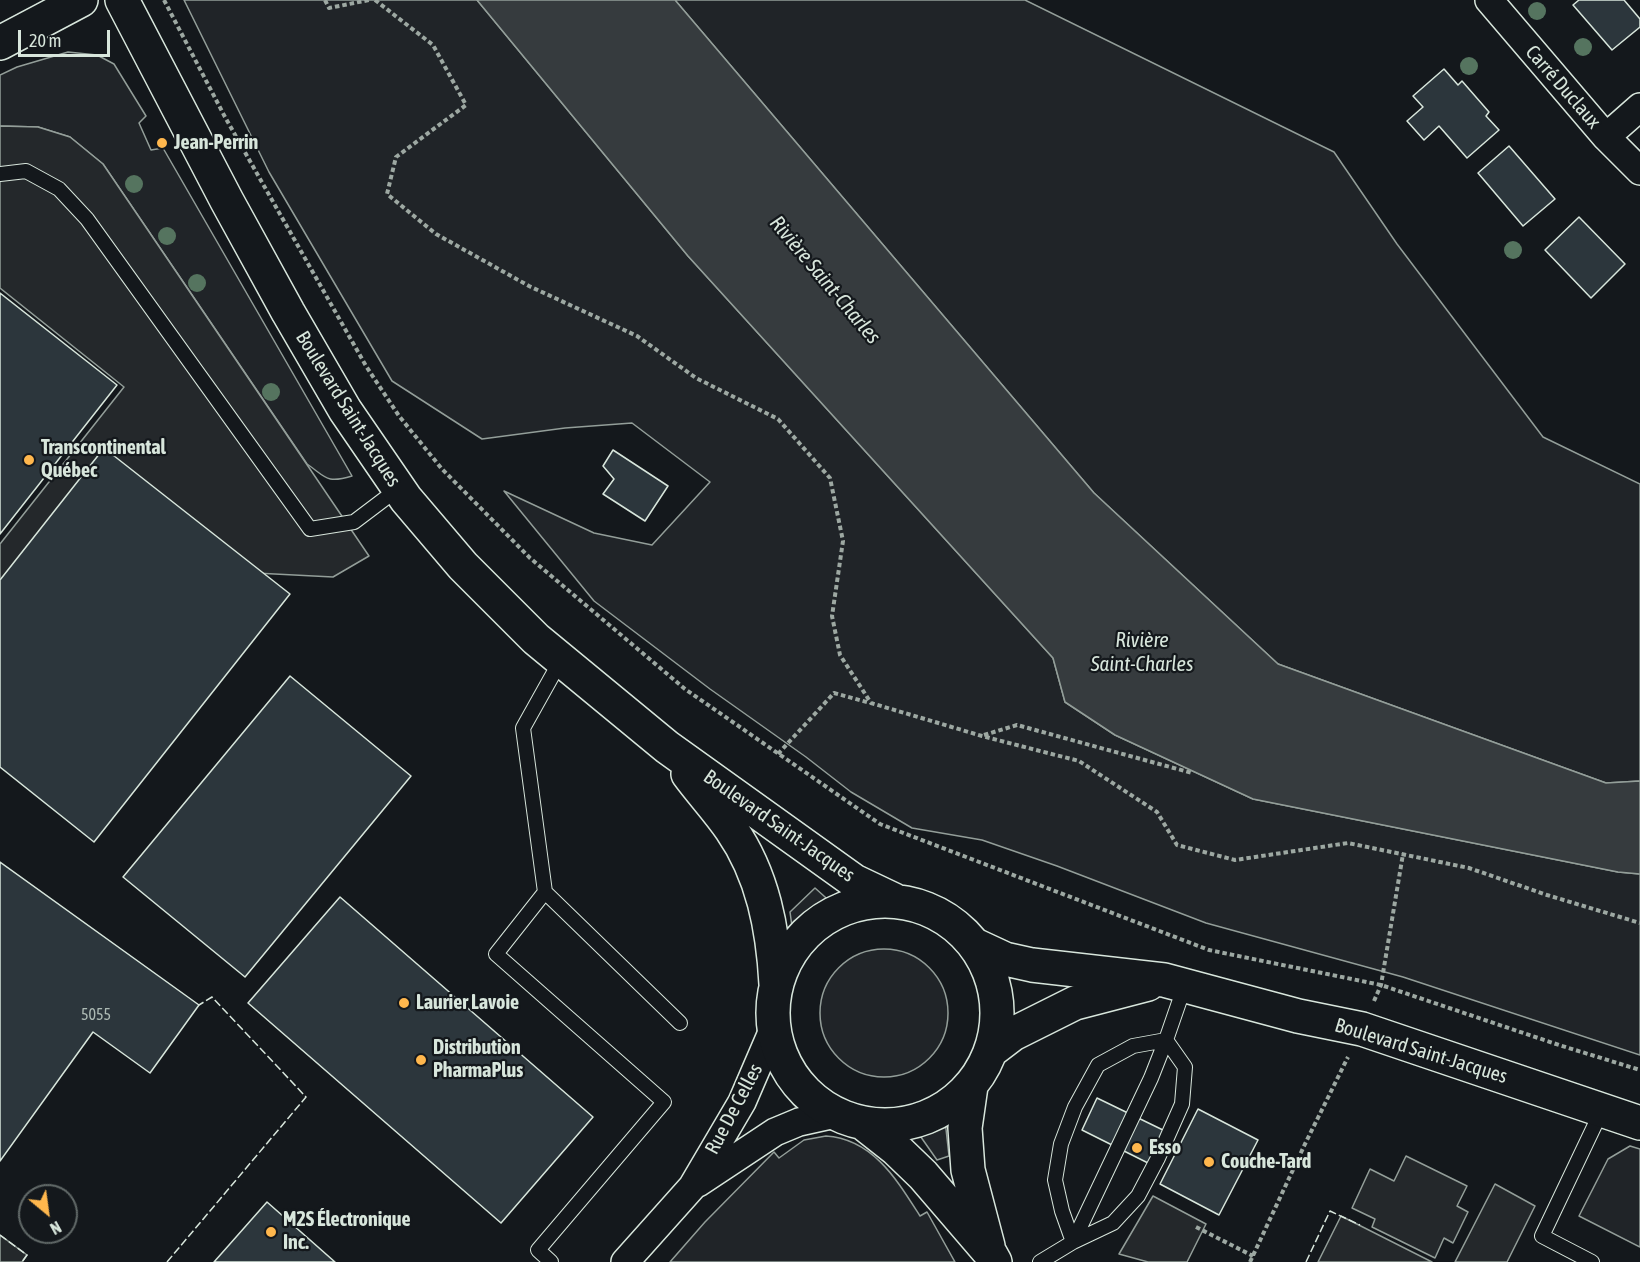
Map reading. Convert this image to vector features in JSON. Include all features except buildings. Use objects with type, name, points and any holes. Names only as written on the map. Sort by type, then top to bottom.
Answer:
[{"type":"main road","points":[[0,43],[81,0]]},
{"type":"main road","name":"Boulevard Saint-Jacques","points":[[122,0],[288,312],[345,410],[399,488],[463,566],[536,639],[667,747],[854,881],[894,900]]},
{"type":"main road","name":"Boulevard Saint-Jacques","points":[[667,747],[732,831],[753,867],[767,905],[776,985]]},
{"type":"main road","points":[[849,1119],[888,1126],[907,1124],[934,1114],[951,1104],[971,1086],[986,1065],[992,1050],[998,1023],[997,996],[990,970],[977,946],[954,923],[926,907],[894,900],[863,902],[833,912],[808,931],[788,955],[776,985],[772,1013],[773,1030],[780,1054],[800,1088],[814,1101],[849,1119],[896,1149],[923,1175],[992,1258]]},
{"type":"main road","name":"Boulevard Saint-Jacques","points":[[977,946],[1005,959],[1032,965],[1175,982],[1298,1016],[1362,1029],[1640,1123]]},
{"type":"main road","name":"Boulevard Saint-Jacques","points":[[992,1050],[1022,1029],[1075,1003],[1175,982]]},
{"type":"main road","points":[[971,1086],[965,1128],[968,1170],[992,1258]]},
{"type":"street","name":"Carré Duclaux","points":[[1489,0],[1606,137],[1640,171]]},
{"type":"street","points":[[1606,137],[1640,107]]},
{"type":"street","name":"Rue De Celles","points":[[625,1262],[692,1187],[742,1102],[773,1030]]},
{"type":"street","name":"Rue De Celles","points":[[692,1187],[775,1132],[798,1122],[849,1119]]},
{"type":"lane","points":[[0,174],[26,171],[59,189],[87,219],[310,529],[354,522],[399,488]]},
{"type":"lane","points":[[561,660],[523,728],[545,892],[680,1023]]},
{"type":"lane","points":[[545,892],[496,954],[664,1102],[538,1250],[551,1262]]},
{"type":"lane","points":[[1073,1242],[1151,1078],[1166,1040],[1175,982]]},
{"type":"lane","points":[[1073,1242],[1062,1211],[1055,1180],[1061,1144],[1075,1107],[1098,1065],[1132,1046],[1166,1040]]},
{"type":"lane","points":[[1040,1262],[1113,1222],[1138,1196],[1182,1104],[1185,1067],[1166,1040]]},
{"type":"lane","points":[[1592,1262],[1542,1236],[1602,1110]]},
{"type":"path","points":[[164,0],[231,127],[366,366],[399,416],[442,469],[530,558],[685,689],[880,824],[1209,950],[1381,985],[1640,1070]]},
{"type":"path","points":[[325,0],[329,8],[369,0]]},
{"type":"path","points":[[375,0],[433,45],[466,105],[396,157],[387,194],[436,234],[529,286],[637,336],[696,378],[778,419],[830,478],[843,541],[832,615],[840,655],[871,703]]},
{"type":"path","points":[[778,754],[834,693],[982,736],[1079,761],[1157,812],[1177,845],[1235,860],[1348,843],[1469,868],[1547,895],[1640,923]]},
{"type":"path","points":[[982,736],[1017,725],[1192,773]]},
{"type":"path","points":[[1381,985],[1403,854]]},
{"type":"path","points":[[1250,1262],[1362,1029]]},
{"type":"path","points":[[1196,1227],[1253,1256]]},
{"type":"shaded area","points":[[184,0],[477,0],[688,256],[1053,658],[1065,702],[1115,735],[1253,799],[1618,872],[1640,874],[1640,1055],[1403,977],[1206,923],[982,840],[912,828],[851,792],[594,601],[504,491],[594,533],[652,545],[710,482],[632,423],[565,428],[482,439],[392,381],[269,172]]},
{"type":"shaded area","points":[[675,0],[1025,0],[1334,152],[1397,244],[1543,437],[1640,484],[1640,781],[1606,783],[1278,664],[1094,493]]},
{"type":"shaded area","points":[[68,52],[97,55],[114,64],[146,116],[139,123],[151,150],[163,148],[352,476],[327,478],[307,464],[103,164],[70,137],[38,127],[0,126],[0,75],[17,67]]},
{"type":"shaded area","points":[[0,126],[38,127],[70,137],[103,164],[369,556],[333,577],[197,570],[0,723],[0,544],[124,387],[0,288]]},
{"type":"shaded area","points":[[815,888],[834,905],[822,911],[793,934],[790,912]]},
{"type":"shaded area","points":[[884,949],[908,954],[929,968],[943,989],[948,1013],[943,1037],[929,1058],[908,1072],[884,1077],[860,1072],[839,1058],[825,1037],[820,1013],[825,989],[839,968],[860,954]]},
{"type":"shaded area","points":[[945,1120],[949,1156],[937,1160],[916,1130]]},
{"type":"shaded area","points":[[826,1136],[843,1139],[857,1145],[882,1164],[893,1176],[920,1216],[927,1212],[955,1262],[670,1262],[705,1222],[774,1152],[779,1158],[804,1140]]},
{"type":"shaded area","points":[[1630,1146],[1640,1149],[1640,1247],[1579,1216],[1608,1159]]},
{"type":"shaded area","points":[[1406,1156],[1467,1186],[1457,1206],[1468,1212],[1453,1243],[1444,1238],[1435,1258],[1372,1227],[1375,1219],[1352,1208],[1370,1169],[1394,1181]]},
{"type":"shaded area","points":[[1495,1184],[1535,1206],[1507,1262],[1455,1262]]},
{"type":"shaded area","points":[[1153,1196],[1206,1224],[1187,1262],[1148,1262],[1119,1254]]},
{"type":"shaded area","points":[[1341,1216],[1432,1262],[1318,1262]]},
{"type":"shaded area","points":[[0,1235],[27,1255],[22,1262],[0,1262]]},
{"type":"water","name":"Rivière Saint-Charles","points":[[477,0],[675,0],[1094,493],[1278,664],[1606,783],[1640,781],[1640,874],[1618,872],[1253,799],[1115,735],[1065,702],[1053,658],[688,256]]},
{"type":"fence","points":[[167,1262],[306,1097],[212,997],[199,1005]]},
{"type":"fence","points":[[1306,1262],[1330,1211],[1360,1225]]},
{"type":"fence","points":[[0,1235],[27,1255],[22,1262]]},
{"type":"place","name":"Jean-Perrin","points":[[162,143]]},
{"type":"place","name":"Transcontinental Québec","points":[[29,460]]},
{"type":"place","name":"Laurier Lavoie","points":[[404,1003]]},
{"type":"place","name":"Distribution PharmaPlus","points":[[421,1060]]},
{"type":"place","name":"Esso","points":[[1137,1148]]},
{"type":"place","name":"Couche-Tard","points":[[1209,1162]]},
{"type":"place","name":"M2S Électronique Inc.","points":[[271,1232]]}]
